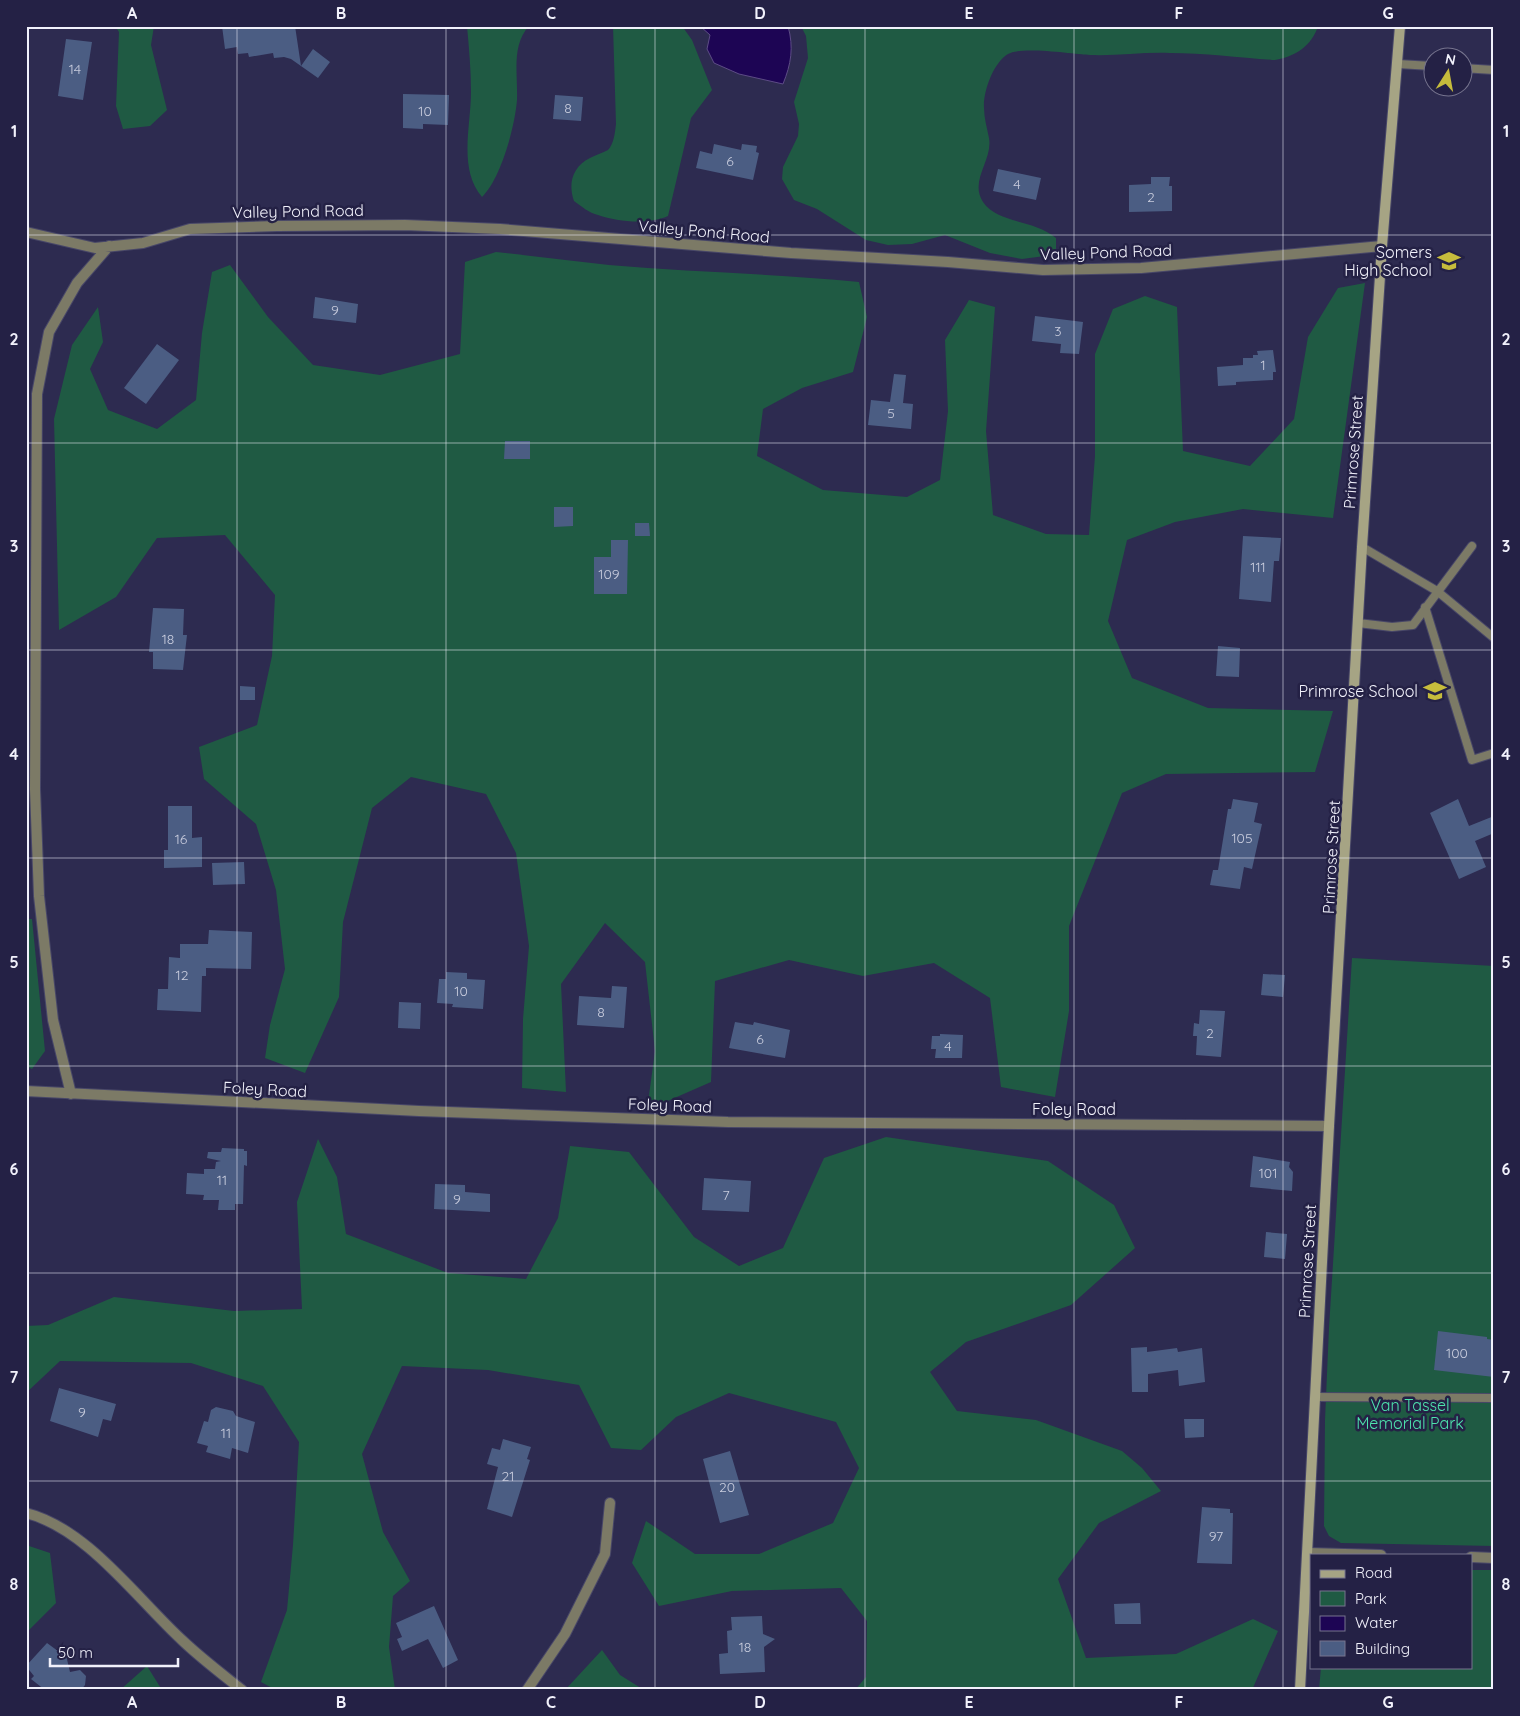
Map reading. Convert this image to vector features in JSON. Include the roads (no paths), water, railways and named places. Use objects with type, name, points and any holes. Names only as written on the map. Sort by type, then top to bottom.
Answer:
[{"type":"main road","name":"Primrose Street","points":[[1300,1690],[1329,1126],[1362,547],[1382,246],[1400,26]]},
{"type":"street","name":"Valley Pond Road","points":[[26,232],[95,248],[143,243],[190,229],[405,225],[500,229],[791,254],[948,262],[1043,270],[1141,268],[1382,246]]},
{"type":"street","points":[[71,1094],[52,1020],[39,896],[35,788],[37,394],[49,332],[77,283],[109,246]]},
{"type":"street","name":"Foley Road","points":[[26,1092],[419,1111],[728,1122],[1329,1126]]},
{"type":"street","points":[[529,1689],[565,1634],[605,1554],[610,1503]]},
{"type":"street","points":[[26,1513],[42,1517],[83,1542],[184,1642],[242,1690]]},
{"type":"street","points":[[1308,1553],[1344,1554]]},
{"type":"street","points":[[1472,1557],[1494,1558]]},
{"type":"lane","points":[[1398,64],[1422,65]]},
{"type":"lane","points":[[1472,69],[1494,70]]},
{"type":"lane","points":[[1358,623],[1392,627],[1413,625],[1472,546]]},
{"type":"lane","points":[[1362,547],[1438,592],[1494,638]]},
{"type":"lane","points":[[1425,607],[1472,760],[1494,752]]},
{"type":"lane","points":[[1315,1397],[1494,1398]]},
{"type":"water","points":[[700,26],[788,26],[791,56],[783,84],[739,74],[714,63],[707,49],[710,35]]},
{"type":"place","name":"Somers High School","points":[[1449,261]]},
{"type":"place","name":"Primrose School","points":[[1435,691]]},
{"type":"park label","name":"Van Tassel Memorial Park","points":[[1410,1414]]}]
